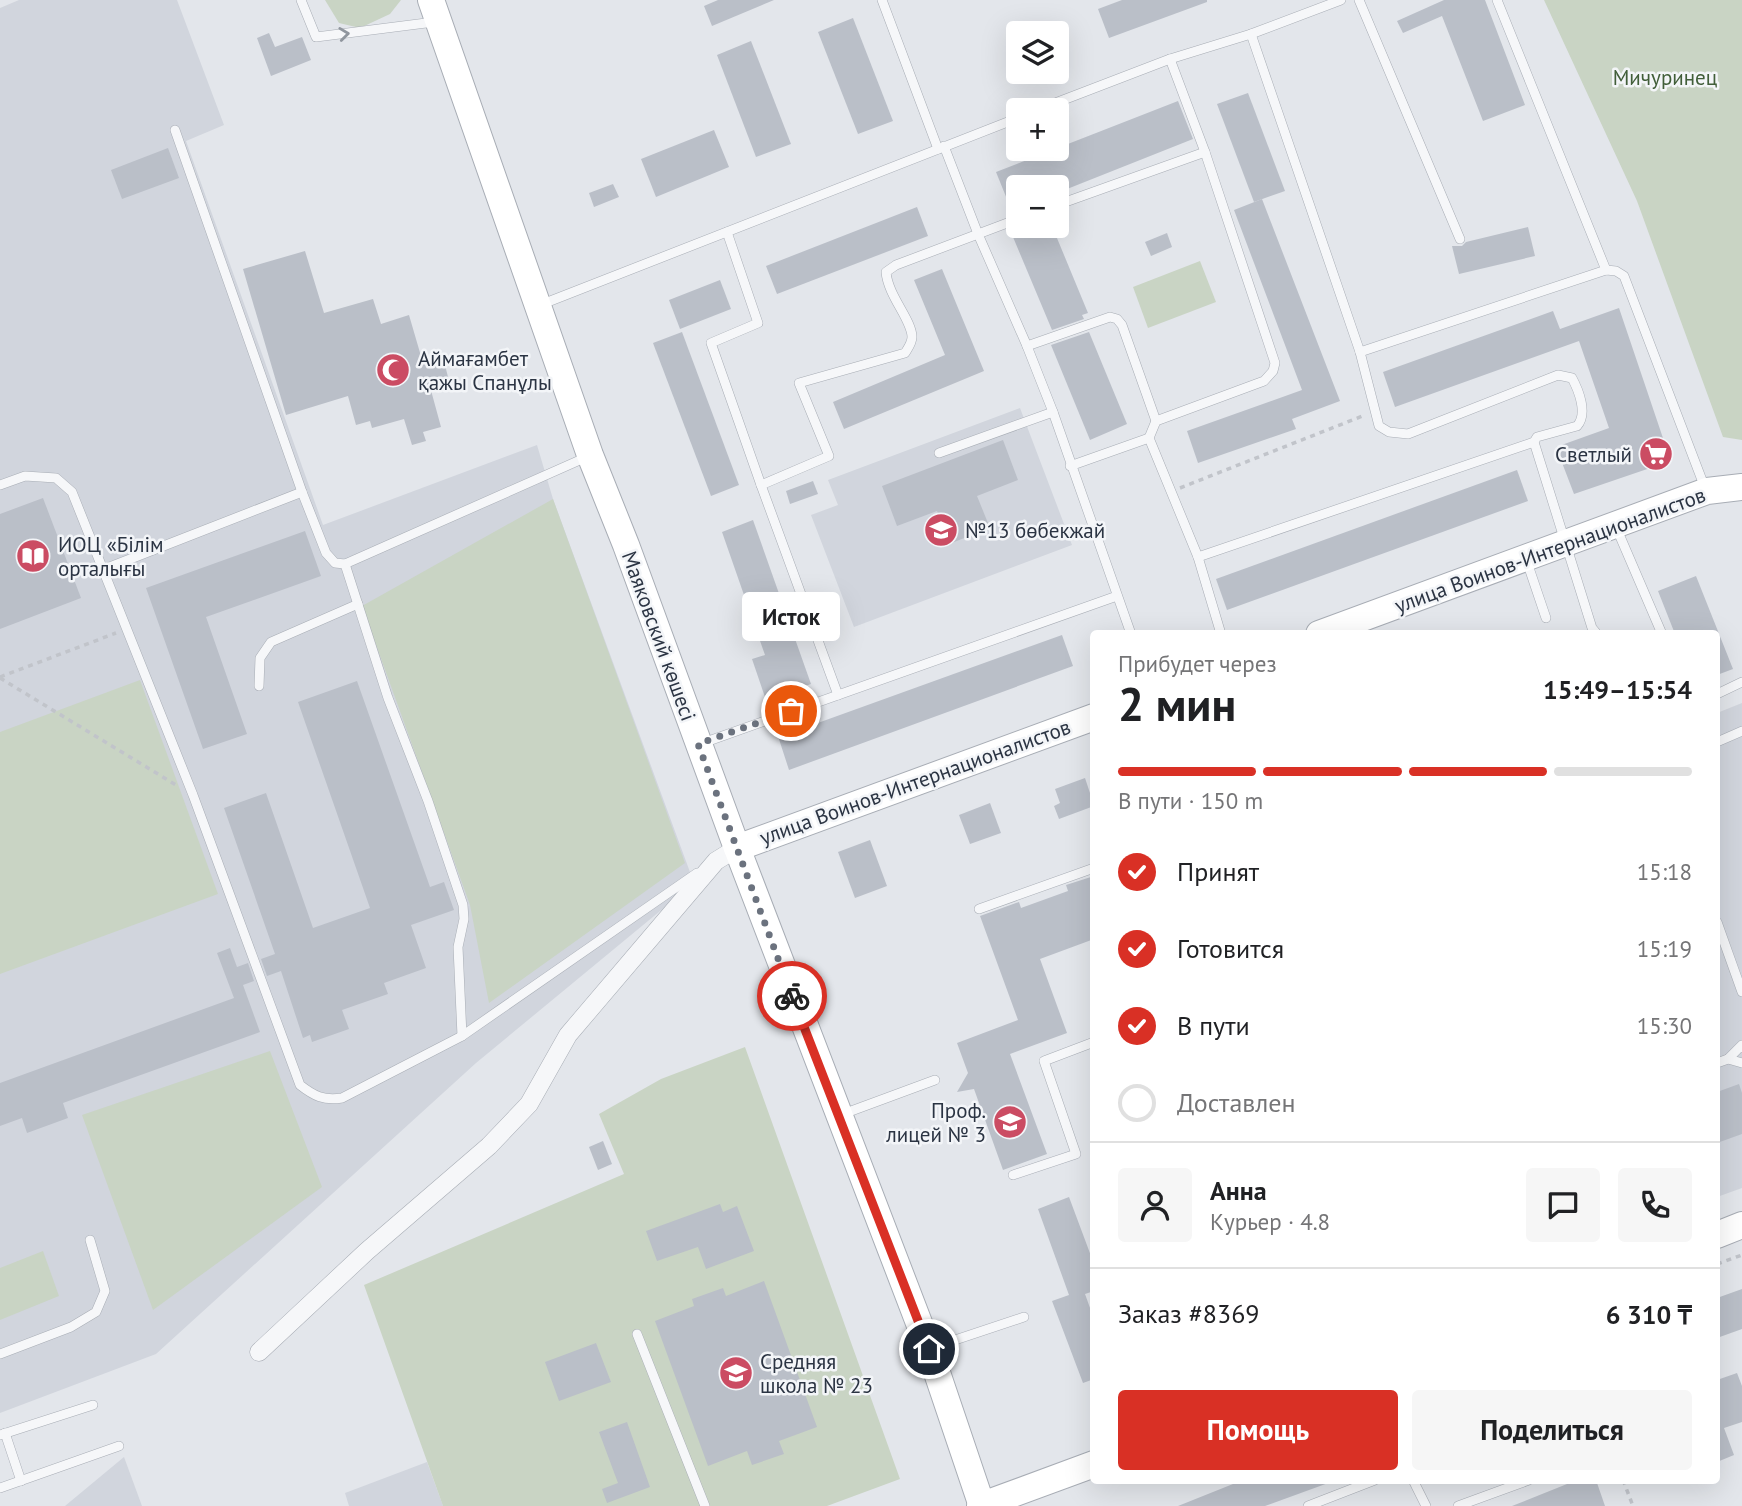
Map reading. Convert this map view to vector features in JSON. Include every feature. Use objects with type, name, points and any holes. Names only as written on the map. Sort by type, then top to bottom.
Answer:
[{"type":"main road","name":"Маяковский көшесі","points":[[435,11],[590,455],[626,545],[698,744],[727,854],[838,1116],[929,1349],[981,1506]]},
{"type":"main road","name":"улица Воинов-Интернационалистов","points":[[1330,630],[1707,491],[1742,487]]},
{"type":"main road","name":"улица Воинов-Интернационалистов","points":[[727,854],[1090,718]]},
{"type":"main road","points":[[1720,1234],[1742,1226]]},
{"type":"main road","points":[[981,1506],[1090,1465]]},
{"type":"street","points":[[259,1352],[367,1251],[489,1146],[529,1104],[568,1035],[727,854]]},
{"type":"lane","points":[[301,0],[316,37],[435,11]]},
{"type":"lane","points":[[882,0],[941,148],[1053,412],[1129,630]]},
{"type":"lane","points":[[1068,98],[1170,58],[1251,33],[1341,0]]},
{"type":"lane","points":[[1359,0],[1460,239]]},
{"type":"lane","points":[[1497,0],[1606,270]]},
{"type":"lane","points":[[1198,557],[1534,442],[1537,437],[1577,426],[1583,415],[1572,378],[1558,374],[1408,434],[1389,432],[1379,426],[1360,352],[1251,33]]},
{"type":"lane","points":[[1156,421],[1264,381],[1273,371],[1275,363],[1205,152],[1170,58]]},
{"type":"lane","points":[[539,306],[1006,123]]},
{"type":"lane","points":[[175,130],[302,492],[326,553],[335,563],[345,564],[590,455]]},
{"type":"lane","points":[[1069,201],[1205,152]]},
{"type":"lane","points":[[761,485],[829,456],[800,383],[905,353],[911,345],[913,335],[887,284],[886,272],[896,265],[1006,224]]},
{"type":"lane","points":[[727,232],[758,323],[711,343],[838,695]]},
{"type":"lane","points":[[1360,352],[1606,270],[1616,271],[1623,276],[1707,491]]},
{"type":"lane","points":[[1027,346],[1110,317],[1117,319],[1122,325],[1156,421],[1149,438],[1198,557],[1220,630]]},
{"type":"lane","points":[[939,453],[1053,412]]},
{"type":"lane","points":[[1070,466],[1149,438]]},
{"type":"lane","points":[[1534,442],[1594,630]]},
{"type":"lane","points":[[0,485],[25,476],[56,478],[72,492],[193,795],[300,1085],[316,1097],[331,1100],[342,1098],[462,1036],[727,854]]},
{"type":"lane","points":[[102,570],[302,492]]},
{"type":"lane","points":[[1615,525],[1660,630]]},
{"type":"lane","points":[[1526,558],[1546,618]]},
{"type":"lane","points":[[345,564],[388,698],[428,801],[463,905],[464,919],[458,947],[462,1036]]},
{"type":"lane","points":[[698,744],[1116,596]]},
{"type":"lane","points":[[259,686],[260,658],[271,642],[358,604]]},
{"type":"lane","points":[[1720,693],[1742,682]]},
{"type":"lane","points":[[1720,741],[1742,731]]},
{"type":"lane","points":[[979,909],[1090,869]]},
{"type":"lane","points":[[1720,930],[1742,992]]},
{"type":"lane","points":[[1013,1175],[1076,1154],[1044,1061],[1090,1044]]},
{"type":"lane","points":[[1720,1062],[1728,1059],[1742,1045]]},
{"type":"lane","points":[[1728,1059],[1742,1063]]},
{"type":"lane","points":[[838,1116],[935,1080]]},
{"type":"lane","points":[[0,1354],[71,1327],[96,1312],[105,1291],[90,1240]]},
{"type":"lane","points":[[929,1349],[1024,1317]]},
{"type":"lane","points":[[637,1334],[705,1506]]},
{"type":"lane","points":[[21,1481],[3,1434],[93,1405]]},
{"type":"lane","points":[[0,1488],[119,1446]]},
{"type":"lane","points":[[1308,1506],[1365,1484]]},
{"type":"lane","points":[[1415,1484],[1426,1506]]},
{"type":"lane","points":[[1458,1506],[1518,1484]]},
{"type":"path","points":[[1171,491],[1374,411]]},
{"type":"path","points":[[0,678],[128,630]]},
{"type":"path","points":[[0,678],[193,795]]},
{"type":"path","points":[[1720,1263],[1742,1255]]},
{"type":"path","points":[[1625,1484],[1633,1506]]},
{"type":"shaded area","points":[[19,0],[177,0],[224,125],[186,141],[323,525],[537,445],[553,499],[694,883],[476,1063],[156,1354],[0,1413],[0,8]]},
{"type":"shaded area","name":"№13 бөбекжай","points":[[1020,408],[1072,545],[854,627],[811,515],[838,505],[828,480]]},
{"type":"shaded area","points":[[1742,703],[1742,1188],[1720,1196],[1720,712]]},
{"type":"shaded area","points":[[124,1457],[142,1506],[65,1506]]},
{"type":"shaded area","points":[[427,1462],[443,1506],[349,1506],[345,1493]]},
{"type":"green space","points":[[325,0],[401,0],[390,14],[360,28],[339,23]]},
{"type":"green space","name":"Мичуринец","points":[[1544,0],[1742,0],[1742,440],[1723,437],[1637,201]]},
{"type":"green space","points":[[1200,261],[1216,302],[1148,328],[1133,287]]},
{"type":"green space","points":[[553,499],[685,863],[489,1003],[470,905],[362,606]]},
{"type":"green space","points":[[140,680],[218,894],[0,974],[0,732]]},
{"type":"green space","points":[[745,1047],[900,1479],[827,1506],[443,1506],[364,1285],[624,1174],[599,1114],[661,1079]]},
{"type":"green space","points":[[270,1051],[322,1187],[153,1310],[82,1115]]},
{"type":"green space","points":[[43,1251],[59,1296],[0,1320],[0,1268]]},
{"type":"building","points":[[718,0],[774,0],[712,26],[704,6]]},
{"type":"building","points":[[1122,0],[1207,2],[1109,38],[1098,9]]},
{"type":"building","points":[[1444,0],[1485,0],[1525,105],[1483,121],[1442,16],[1403,33],[1397,21]]},
{"type":"building","points":[[853,18],[893,121],[858,134],[818,32]]},
{"type":"building","points":[[269,33],[275,47],[302,37],[311,60],[271,76],[257,38]]},
{"type":"building","points":[[751,41],[791,144],[756,157],[717,55]]},
{"type":"building","points":[[1248,93],[1285,191],[1254,202],[1217,104]]},
{"type":"building","points":[[1178,101],[1193,139],[1069,188],[1069,175],[1006,175],[1006,197],[996,172],[1024,161],[1069,161],[1069,144]]},
{"type":"building","points":[[714,130],[729,167],[656,197],[641,159]]},
{"type":"building","points":[[168,148],[179,178],[122,199],[111,170]]},
{"type":"building","points":[[613,184],[619,197],[594,207],[589,193]]},
{"type":"building","points":[[1262,199],[1340,401],[1292,419],[1296,429],[1198,463],[1187,431],[1302,390],[1234,210]]},
{"type":"building","points":[[917,207],[928,236],[777,294],[766,266]]},
{"type":"building","points":[[1528,227],[1535,256],[1459,274],[1452,246],[1462,246],[1466,242]]},
{"type":"building","points":[[1167,233],[1172,247],[1151,256],[1145,242]]},
{"type":"building","points":[[1013,238],[1057,238],[1088,313],[1082,315],[1084,319],[1052,330]]},
{"type":"building","points":[[305,251],[324,313],[373,299],[381,324],[409,315],[423,363],[443,357],[448,377],[429,383],[441,427],[423,432],[426,441],[412,445],[404,419],[372,428],[370,421],[356,425],[348,396],[286,415],[243,269]]},
{"type":"building","points":[[942,269],[984,371],[844,429],[833,402],[945,355],[914,280]]},
{"type":"building","points":[[720,280],[731,309],[680,329],[669,300]]},
{"type":"building","points":[[1619,308],[1666,447],[1659,465],[1574,494],[1556,447],[1609,428],[1579,341],[1395,407],[1383,372],[1553,311],[1560,329]]},
{"type":"building","points":[[682,332],[739,485],[711,496],[653,343]]},
{"type":"building","points":[[1089,332],[1127,424],[1090,440],[1051,345]]},
{"type":"building","points":[[1003,440],[1018,480],[977,496],[990,528],[949,544],[937,511],[897,526],[882,486]]},
{"type":"building","points":[[1517,470],[1528,501],[1227,610],[1216,579]]},
{"type":"building","points":[[813,481],[818,494],[790,504],[786,491]]},
{"type":"building","name":"ИОЦ «Білім орталығы","points":[[43,498],[81,598],[0,629],[0,514]]},
{"type":"building","points":[[753,520],[811,684],[766,700],[752,659],[765,655],[722,532]]},
{"type":"building","points":[[305,531],[321,576],[206,617],[247,734],[203,749],[146,588]]},
{"type":"building","points":[[1696,576],[1717,630],[1673,630],[1658,591]]},
{"type":"building","points":[[1062,635],[1073,666],[789,770],[777,733],[813,720],[815,724]]},
{"type":"building","points":[[1720,636],[1733,669],[1720,674]]},
{"type":"building","points":[[357,681],[430,887],[444,882],[454,910],[411,925],[426,968],[384,983],[388,994],[342,1010],[349,1029],[312,1042],[310,1035],[303,1038],[281,971],[267,976],[261,959],[275,954],[224,808],[266,793],[313,928],[370,908],[298,702]]},
{"type":"building","points":[[1085,778],[1090,793],[1090,807],[1059,819],[1054,806],[1060,803],[1055,789]]},
{"type":"building","points":[[990,803],[1001,833],[970,844],[959,815]]},
{"type":"building","points":[[870,840],[887,886],[855,898],[838,852]]},
{"type":"building","points":[[1090,877],[1090,940],[1040,959],[1067,1033],[1010,1054],[1047,1154],[1003,1170],[974,1089],[957,1092],[968,1073],[957,1043],[1018,1020],[980,916],[1019,902],[1021,908],[1068,891],[1066,885]]},
{"type":"building","points":[[230,948],[237,967],[248,963],[254,981],[243,985],[260,1032],[63,1103],[68,1118],[27,1133],[22,1118],[0,1126],[0,1083],[234,998],[217,953]]},
{"type":"building","points":[[1739,1084],[1742,1093],[1742,1134],[1720,1142],[1720,1091]]},
{"type":"building","points":[[603,1141],[612,1164],[598,1170],[589,1147]]},
{"type":"building","points":[[1069,1197],[1090,1253],[1090,1292],[1085,1294],[1090,1308],[1090,1380],[1083,1383],[1052,1301],[1069,1295],[1038,1209]]},
{"type":"building","points":[[720,1204],[723,1212],[737,1206],[754,1251],[706,1269],[698,1247],[657,1261],[646,1231]]},
{"type":"building","name":"Средняя школа № 23","points":[[764,1281],[817,1427],[779,1441],[784,1454],[752,1465],[747,1451],[708,1466],[655,1321],[694,1306],[692,1299],[723,1288],[726,1296]]},
{"type":"building","points":[[1742,1289],[1742,1329],[1720,1337],[1720,1297]]},
{"type":"building","points":[[596,1343],[611,1382],[559,1401],[545,1362]]},
{"type":"building","points":[[1737,1373],[1742,1386],[1742,1422],[1724,1428],[1734,1455],[1720,1461],[1720,1379]]},
{"type":"building","points":[[627,1422],[650,1487],[607,1503],[602,1489],[618,1483],[599,1432]]},
{"type":"building","points":[[1233,1484],[1326,1484],[1265,1506],[1178,1506]]},
{"type":"building","points":[[1567,1484],[1597,1484],[1605,1506],[1512,1506]]},
{"type":"way so far","points":[[791,711],[698,744],[792,996]]},
{"type":"place","name":"Аймағамбет қажы Спанұлы","points":[[393,370]]},
{"type":"place","name":"Светлый","points":[[1656,454]]},
{"type":"place","name":"№13 бөбекжай","points":[[941,530]]},
{"type":"place","name":"ИОЦ «Білім орталығы","points":[[33,556]]},
{"type":"place","name":"Исток","points":[[791,711]]},
{"type":"place","name":"Проф. лицей № 3","points":[[1010,1122]]},
{"type":"place","name":"Средняя школа № 23","points":[[736,1373]]},
{"type":"route","points":[[792,996],[929,1349]]}]
